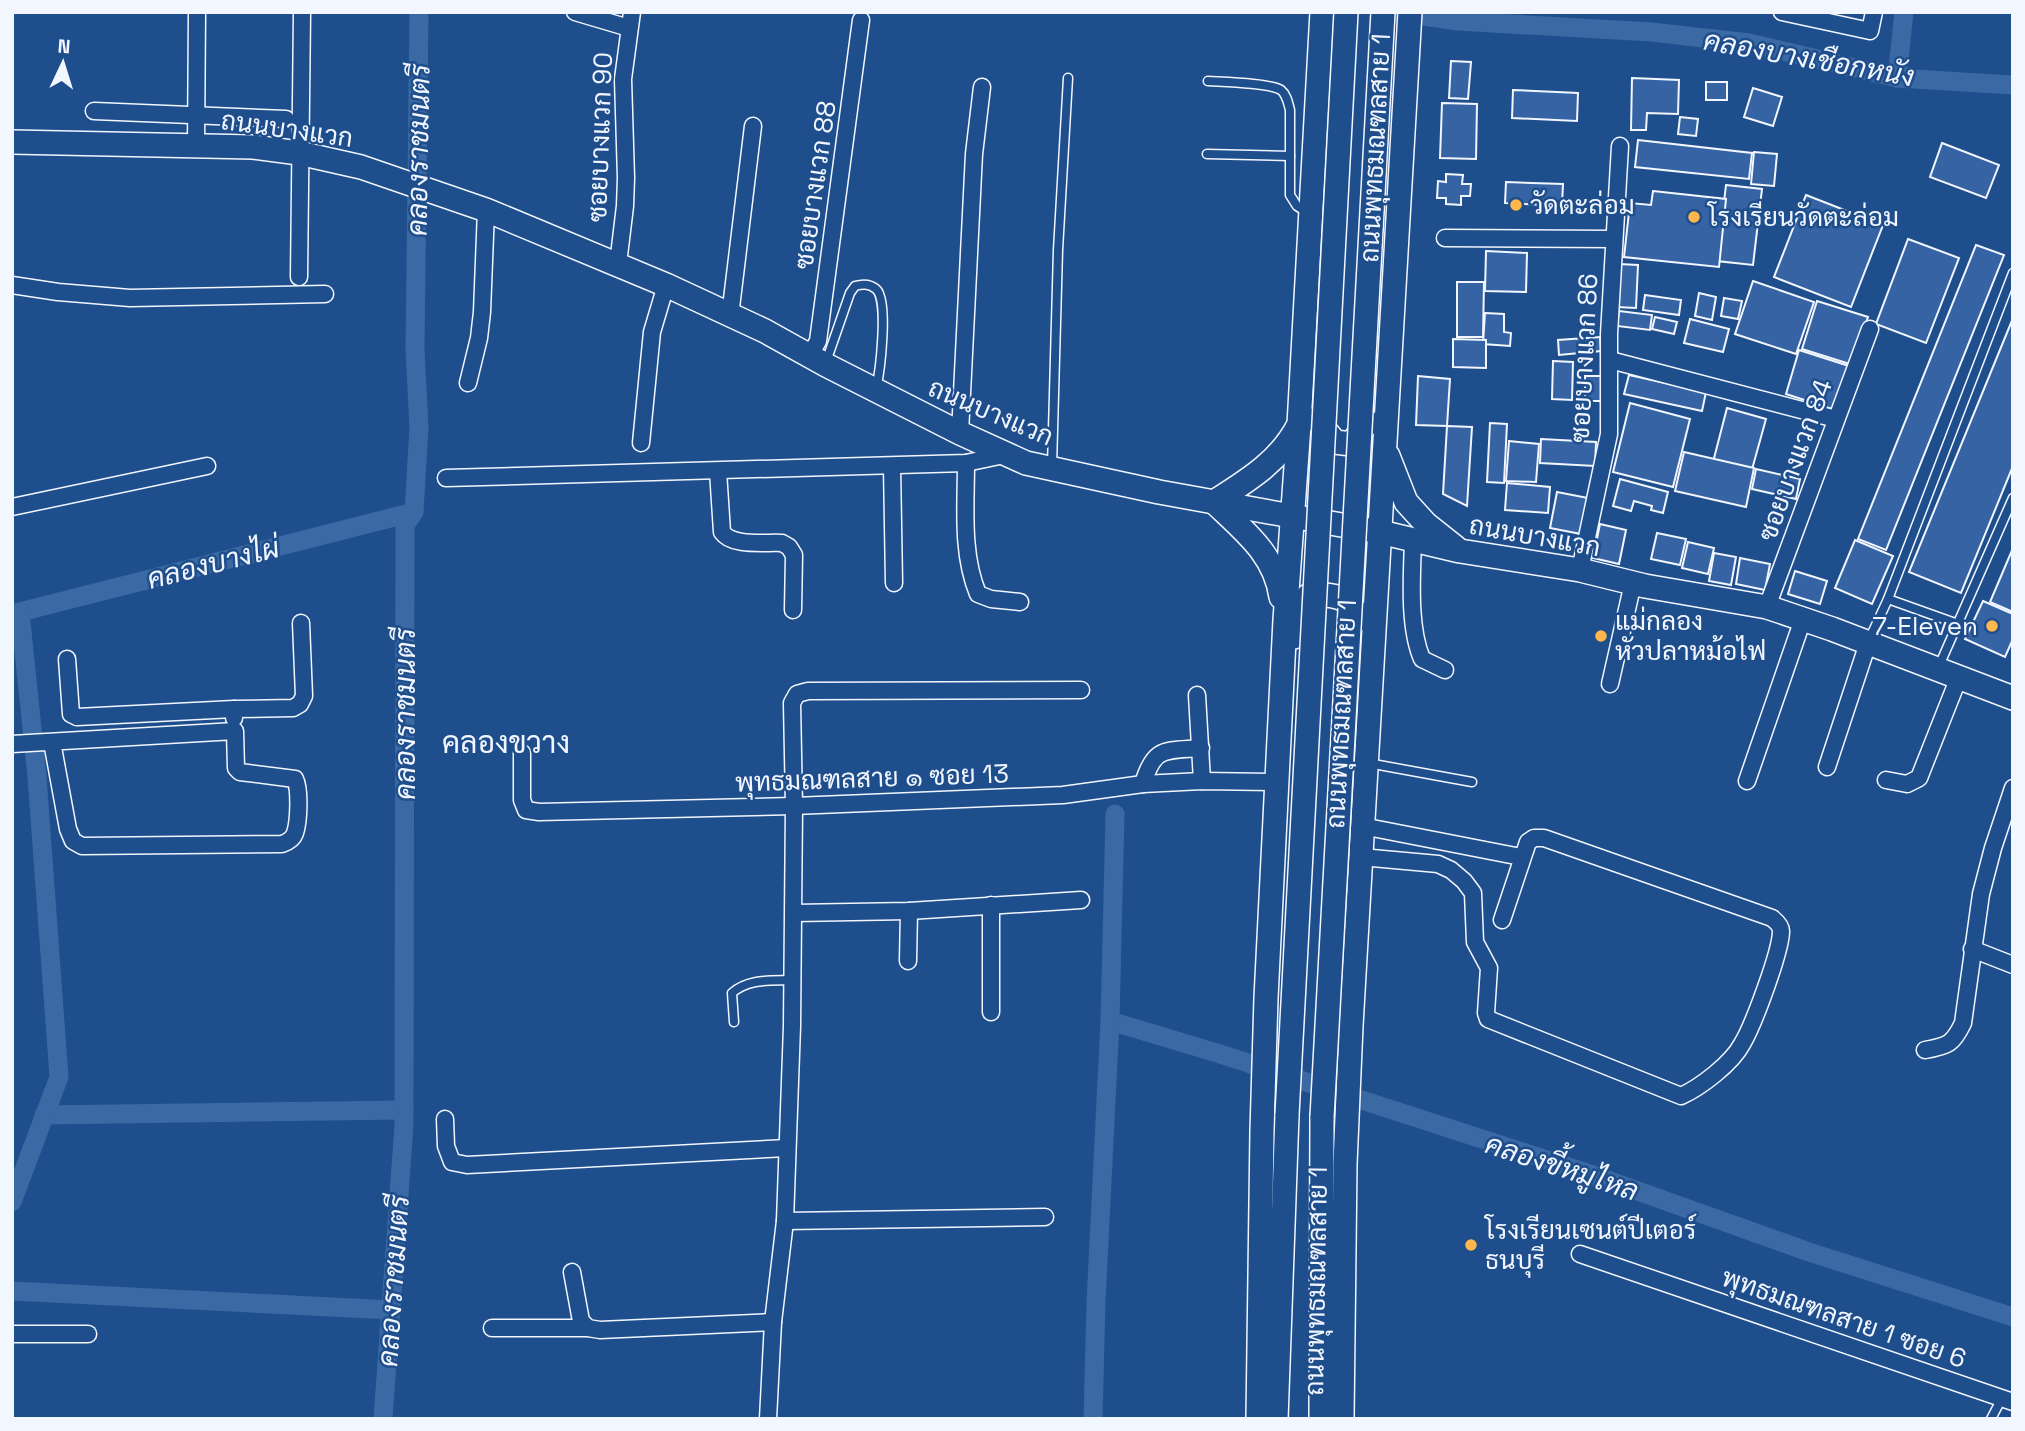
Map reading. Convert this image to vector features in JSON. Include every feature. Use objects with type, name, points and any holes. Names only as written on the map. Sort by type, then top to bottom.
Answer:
[{"type":"main road","points":[[1258,1419],[1266,998],[1285,620],[1299,425],[1322,12]]},
{"type":"main road","name":"ถนนพุทธมณฑลสาย 1","points":[[1276,1419],[1287,1115],[1346,12]]},
{"type":"main road","name":"ถนนพุทธมณฑลสาย 1","points":[[1321,1419],[1322,1116],[1384,12]]},
{"type":"main road","name":"ถนนพุทธมณฑลสาย 1","points":[[1342,1419],[1345,1164],[1351,1026],[1410,12]]},
{"type":"main road","name":"ถนนบางแวก","points":[[12,142],[253,147],[299,153],[361,167],[486,209],[666,285],[1004,455],[1052,469],[1214,502],[1380,532],[1460,551],[1580,570],[1633,583],[1767,607],[2013,698]]},
{"type":"main road","points":[[1305,325],[1316,418],[1335,442],[1351,444],[1374,414],[1394,296]]},
{"type":"main road","points":[[1285,620],[1278,577],[1266,555],[1214,502],[1267,465],[1289,443],[1299,425]]},
{"type":"main road","points":[[1385,449],[1406,502],[1426,524],[1460,551]]},
{"type":"main road","points":[[1282,684],[1300,610],[1308,596],[1329,593],[1346,602],[1359,615],[1369,700]]},
{"type":"street","points":[[196,145],[197,12]]},
{"type":"street","points":[[299,277],[302,12]]},
{"type":"street","points":[[575,12],[630,20]]},
{"type":"street","points":[[1782,12],[1870,31],[1874,12]]},
{"type":"street","name":"ซอยบางแวก 90","points":[[618,264],[625,206],[623,79],[630,20]]},
{"type":"street","name":"ซอยบางแวก 88","points":[[818,360],[818,341],[862,20]]},
{"type":"street","points":[[960,433],[974,154],[982,87]]},
{"type":"street","points":[[94,111],[286,118]]},
{"type":"street","points":[[730,316],[752,126]]},
{"type":"street","name":"ซอยบางแวก 86","points":[[1580,570],[1609,433],[1609,334],[1620,146]]},
{"type":"street","points":[[468,383],[482,312],[486,209]]},
{"type":"street","points":[[1445,238],[1614,239]]},
{"type":"street","points":[[12,285],[130,298],[325,295]]},
{"type":"street","points":[[642,443],[652,332],[666,285]]},
{"type":"street","name":"ซอยบางแวก 84","points":[[1767,607],[1870,330]]},
{"type":"street","points":[[1610,360],[1836,419]]},
{"type":"street","points":[[446,478],[966,463],[1004,455]]},
{"type":"street","points":[[966,463],[968,562],[975,587],[978,594],[991,599],[1020,602]]},
{"type":"street","points":[[12,507],[207,466]]},
{"type":"street","points":[[892,466],[894,583]]},
{"type":"street","points":[[718,471],[722,532],[726,537],[733,540],[782,543],[789,547],[794,555],[793,610]]},
{"type":"street","points":[[1413,540],[1412,599],[1418,648],[1422,659],[1445,670]]},
{"type":"street","points":[[1610,684],[1633,583]]},
{"type":"street","points":[[1747,781],[1802,619]]},
{"type":"street","points":[[67,659],[71,714],[77,717],[293,708],[300,704],[304,696],[301,623]]},
{"type":"street","points":[[1827,767],[1868,643]]},
{"type":"street","points":[[1886,780],[1907,784],[1919,778],[1959,677]]},
{"type":"street","points":[[768,1419],[773,1322],[785,1221],[794,913],[792,703],[797,694],[808,691],[1081,690]]},
{"type":"street","points":[[1197,695],[1202,781]]},
{"type":"street","points":[[49,742],[68,829],[73,841],[82,846],[282,844],[290,841],[295,833],[299,787],[295,779],[240,772],[236,768],[234,709]]},
{"type":"street","points":[[19,744],[234,731]]},
{"type":"street","points":[[1143,785],[1148,766],[1156,755],[1168,751],[1201,748]]},
{"type":"street","name":"พุทธมณฑลสาย ๑ ซอย 13","points":[[522,753],[522,800],[526,810],[553,812],[1063,795],[1202,781],[1277,782]]},
{"type":"street","points":[[1925,1050],[1943,1047],[1955,1039],[1963,1023],[1982,894],[1993,848],[2013,788]]},
{"type":"street","points":[[1362,826],[1521,857]]},
{"type":"street","points":[[1361,857],[1438,864],[1464,881],[1473,893],[1475,942],[1489,968],[1486,1013],[1488,1019],[1681,1096],[1695,1090],[1742,1045],[1770,974],[1781,931],[1772,918],[1544,838],[1534,838],[1528,842],[1503,920]]},
{"type":"street","points":[[794,913],[909,911],[1081,900]]},
{"type":"street","points":[[990,1012],[991,905]]},
{"type":"street","points":[[908,961],[909,911]]},
{"type":"street","points":[[1972,949],[2013,965]]},
{"type":"street","points":[[445,1119],[446,1146],[452,1162],[467,1165],[787,1148]]},
{"type":"street","points":[[785,1221],[1045,1217]]},
{"type":"street","name":"พุทธมณฑลสาย 1 ซอย 6","points":[[1580,1254],[2007,1400]]},
{"type":"street","points":[[572,1272],[581,1321],[588,1328]]},
{"type":"street","points":[[492,1328],[600,1330],[773,1322]]},
{"type":"street","points":[[12,1334],[88,1334]]},
{"type":"lane","points":[[1052,469],[1058,250],[1068,78]]},
{"type":"lane","points":[[1208,80],[1272,86],[1282,90],[1290,110],[1290,195],[1297,206],[1311,215]]},
{"type":"lane","points":[[1207,154],[1290,156]]},
{"type":"lane","points":[[1868,643],[1888,599],[2013,273]]},
{"type":"lane","points":[[818,360],[849,293],[855,286],[865,284],[876,288],[881,295],[883,316],[880,375],[876,391]]},
{"type":"lane","points":[[1937,668],[2013,498]]},
{"type":"lane","points":[[1888,599],[1958,624]]},
{"type":"lane","points":[[1365,763],[1472,782]]},
{"type":"lane","points":[[734,1023],[732,993],[739,987],[755,982],[793,980]]},
{"type":"lane","points":[[1991,1419],[2007,1400]]},
{"type":"building","points":[[1451,61],[1471,62],[1468,99],[1449,98]]},
{"type":"building","points":[[1632,78],[1679,80],[1678,114],[1647,113],[1646,130],[1631,130]]},
{"type":"building","points":[[1706,82],[1727,82],[1727,100],[1706,100]]},
{"type":"building","points":[[1753,88],[1782,97],[1773,126],[1744,117]]},
{"type":"building","points":[[1513,90],[1578,93],[1577,121],[1512,118]]},
{"type":"building","points":[[1442,103],[1477,104],[1476,159],[1440,158]]},
{"type":"building","points":[[1680,117],[1698,119],[1696,136],[1678,134]]},
{"type":"building","points":[[1638,140],[1752,153],[1749,179],[1635,167]]},
{"type":"building","points":[[1942,143],[1999,165],[1986,198],[1930,177]]},
{"type":"building","points":[[1754,152],[1777,154],[1774,186],[1751,184]]},
{"type":"building","points":[[1446,174],[1463,175],[1462,184],[1471,184],[1470,196],[1461,196],[1461,205],[1446,204],[1446,198],[1437,198],[1438,181],[1446,182]]},
{"type":"building","points":[[1506,182],[1563,184],[1562,206],[1505,203]]},
{"type":"building","points":[[1726,185],[1762,189],[1753,265],[1717,261]]},
{"type":"building","points":[[1653,191],[1726,199],[1719,267],[1624,257],[1630,203],[1651,205]]},
{"type":"building","points":[[1806,195],[1883,225],[1851,307],[1774,277]]},
{"type":"building","points":[[1908,239],[1959,258],[1926,343],[1876,324]]},
{"type":"building","points":[[1976,245],[2004,255],[1886,550],[1858,539]]},
{"type":"building","points":[[1486,251],[1527,253],[1526,292],[1485,291]]},
{"type":"building","points":[[1619,264],[1638,265],[1636,308],[1617,307]]},
{"type":"building","points":[[1753,281],[1814,302],[1796,354],[1735,334]]},
{"type":"building","points":[[1457,282],[1484,282],[1483,337],[1457,337]]},
{"type":"building","points":[[1699,293],[1716,297],[1712,320],[1695,316]]},
{"type":"building","points":[[1645,295],[1681,300],[1679,315],[1643,310]]},
{"type":"building","points":[[1724,298],[1742,301],[1738,319],[1721,316]]},
{"type":"building","points":[[1817,301],[1868,317],[1853,365],[1802,349]]},
{"type":"building","points":[[1619,311],[1652,315],[1650,330],[1617,326]]},
{"type":"building","points":[[1485,313],[1504,314],[1504,332],[1511,333],[1510,346],[1483,344]]},
{"type":"building","points":[[1655,317],[1677,322],[1674,334],[1652,329]]},
{"type":"building","points":[[2013,318],[2013,466],[1961,593],[1909,572]]},
{"type":"building","points":[[1690,319],[1729,329],[1723,352],[1684,343]]},
{"type":"building","points":[[1600,337],[1601,351],[1559,355],[1558,340]]},
{"type":"building","points":[[1453,339],[1486,340],[1486,368],[1453,367]]},
{"type":"building","points":[[1799,350],[1849,366],[1835,410],[1786,394]]},
{"type":"building","points":[[1553,361],[1573,362],[1572,400],[1552,399]]},
{"type":"building","points":[[1629,375],[1706,392],[1702,411],[1624,394]]},
{"type":"building","points":[[1418,376],[1450,379],[1447,426],[1416,425]]},
{"type":"building","points":[[1585,376],[1602,376],[1602,401],[1585,401]]},
{"type":"building","points":[[1630,403],[1690,419],[1673,487],[1613,472]]},
{"type":"building","points":[[1727,408],[1766,419],[1751,473],[1713,462]]},
{"type":"building","points":[[1490,423],[1507,424],[1504,483],[1487,482]]},
{"type":"building","points":[[1447,426],[1472,427],[1467,506],[1443,494]]},
{"type":"building","points":[[1541,439],[1596,442],[1595,466],[1540,463]]},
{"type":"building","points":[[1509,441],[1539,444],[1536,482],[1506,481]]},
{"type":"building","points":[[1684,452],[1754,468],[1746,507],[1675,491]]},
{"type":"building","points":[[1756,469],[1800,479],[1796,499],[1752,489]]},
{"type":"building","points":[[1620,479],[1668,492],[1663,513],[1651,510],[1652,506],[1634,501],[1631,511],[1613,506]]},
{"type":"building","points":[[1507,483],[1550,487],[1548,513],[1505,510]]},
{"type":"building","points":[[1557,492],[1588,498],[1581,534],[1550,528]]},
{"type":"building","points":[[1600,524],[1626,530],[1619,564],[1593,558]]},
{"type":"building","points":[[1657,533],[1686,539],[1680,565],[1651,559]]},
{"type":"building","points":[[1855,540],[1893,556],[1872,604],[1835,588]]},
{"type":"building","points":[[1688,542],[1714,548],[1708,574],[1682,568]]},
{"type":"building","points":[[2013,548],[2013,612],[1990,602]]},
{"type":"building","points":[[1714,553],[1736,557],[1731,585],[1709,581]]},
{"type":"building","points":[[1740,558],[1770,564],[1765,590],[1736,584]]},
{"type":"building","points":[[1795,571],[1827,581],[1820,604],[1788,594]]},
{"type":"building","name":"7-Eleven","points":[[1983,601],[2013,614],[2013,639],[2005,657],[1965,639]]},
{"type":"waterway","name":"คลองราชมนตรี","points":[[383,1419],[404,1125],[405,525],[414,512],[419,428],[415,350],[419,12]]},
{"type":"waterway","name":"คลองบางเชือกหนัง","points":[[1396,12],[1458,21],[1651,32],[1749,43],[1897,78],[2013,85]]},
{"type":"waterway","points":[[1897,78],[1904,12]]},
{"type":"waterway","name":"คลองบางไผ่","points":[[12,614],[414,512]]},
{"type":"waterway","points":[[12,1202],[59,1077],[37,777],[20,612]]},
{"type":"waterway","points":[[1093,1419],[1110,1021],[1115,814]]},
{"type":"waterway","name":"คลองขี้หมูไหล","points":[[1110,1021],[1593,1175],[1809,1252],[2013,1317]]},
{"type":"waterway","points":[[44,1115],[404,1110]]},
{"type":"waterway","points":[[12,1291],[391,1310]]},
{"type":"place","name":"วัดตะล่อม","points":[[1516,205]]},
{"type":"place","name":"โรงเรียนวัดตะล่อม","points":[[1694,217]]},
{"type":"place","name":"7-Eleven","points":[[1992,626]]},
{"type":"place","name":"แม่กลอง หัวปลาหม้อไฟ","points":[[1601,636]]},
{"type":"place","name":"โรงเรียนเซนต์ปีเตอร์ ธนบุรี","points":[[1471,1245]]},
{"type":"district","name":"คลองขวาง","points":[[506,743]]}]
